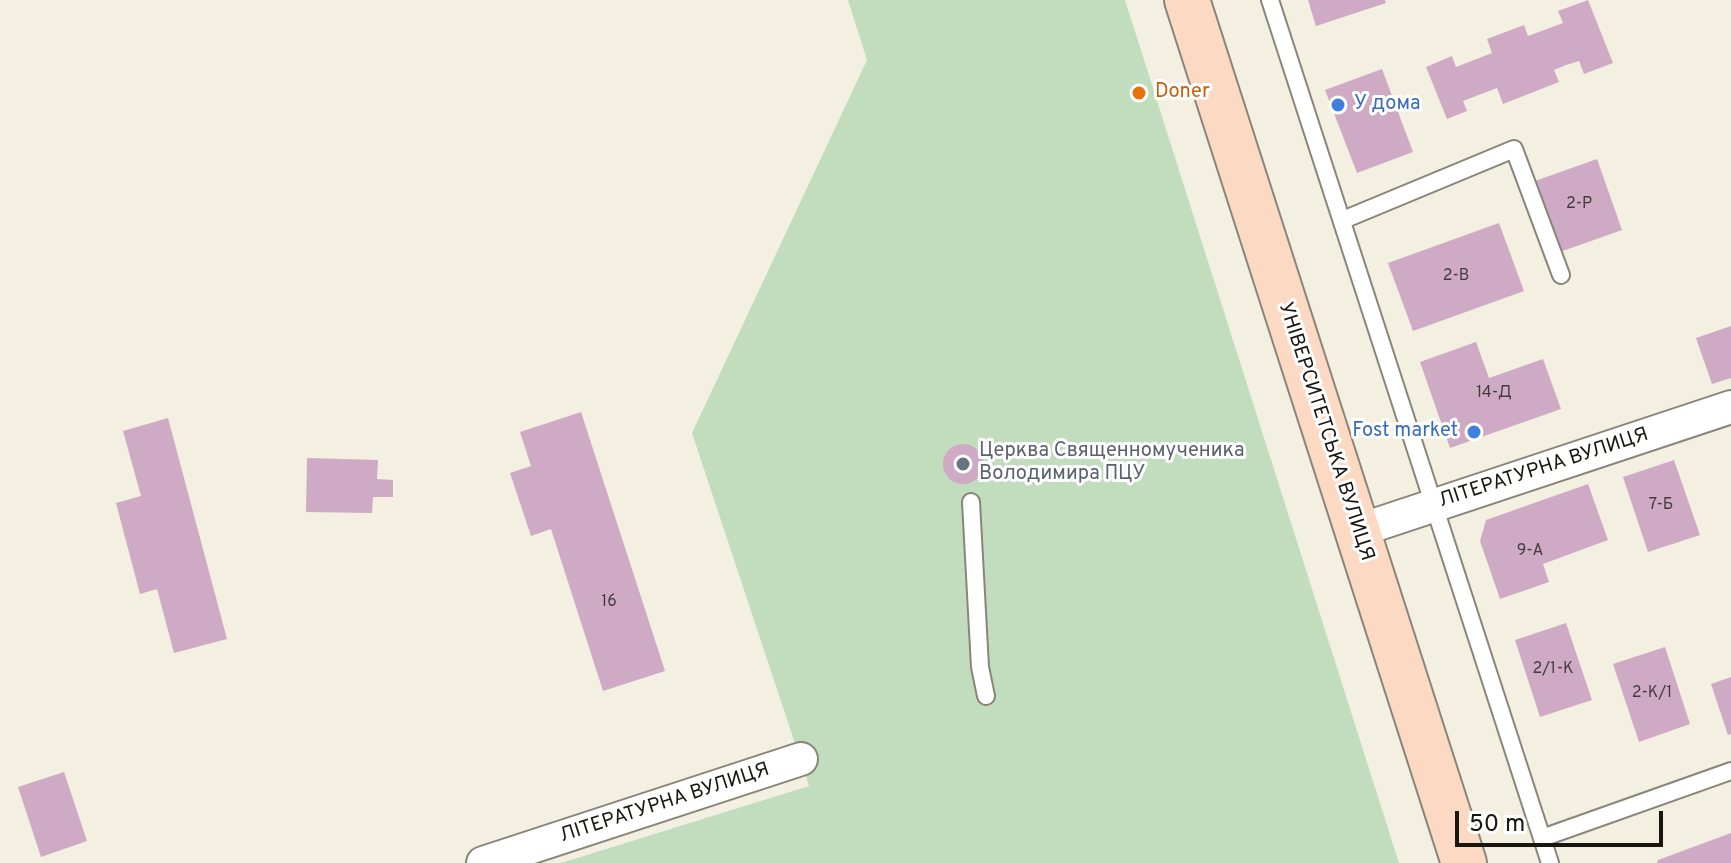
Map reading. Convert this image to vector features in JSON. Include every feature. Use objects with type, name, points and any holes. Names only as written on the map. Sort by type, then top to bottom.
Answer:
[{"type":"main road","name":"УНІВЕРСИТЕТСЬКА ВУЛИЦЯ","points":[[1187,0],[1464,863]]},
{"type":"street","name":"ЛІТЕРАТУРНА ВУЛИЦЯ","points":[[1357,531],[1731,407]]},
{"type":"street","name":"ЛІТЕРАТУРНА ВУЛИЦЯ","points":[[483,863],[801,759]]},
{"type":"lane","points":[[1270,0],[1550,863]]},
{"type":"lane","points":[[1343,220],[1514,149],[1561,275]]},
{"type":"lane","points":[[971,502],[980,667],[986,696]]},
{"type":"lane","points":[[1542,838],[1731,771]]},
{"type":"green space","points":[[848,0],[1125,0],[1399,863],[561,863],[809,786],[692,433],[867,60]]},
{"type":"building","points":[[1308,0],[1385,0],[1386,3],[1316,26]]},
{"type":"building","points":[[1588,0],[1613,63],[1584,74],[1579,61],[1566,65],[1554,70],[1559,82],[1503,104],[1497,88],[1463,101],[1467,111],[1447,119],[1426,67],[1452,56],[1456,67],[1492,53],[1487,39],[1524,25],[1528,36],[1563,23],[1558,11]]},
{"type":"building","points":[[1382,69],[1413,152],[1357,173],[1325,90]]},
{"type":"building","points":[[1597,159],[1622,230],[1560,252],[1535,181]]},
{"type":"building","points":[[1499,223],[1524,291],[1413,331],[1388,263]]},
{"type":"building","points":[[1731,326],[1731,378],[1712,384],[1696,338]]},
{"type":"building","points":[[1476,342],[1489,378],[1543,359],[1561,409],[1450,448],[1420,362]]},
{"type":"building","points":[[581,412],[665,671],[603,691],[551,529],[531,536],[510,473],[531,466],[520,432]]},
{"type":"building","points":[[168,418],[227,639],[174,653],[157,589],[140,594],[116,503],[141,496],[123,431]]},
{"type":"building","name":"Церква Священномученика Володимира ПЦУ","points":[[963,444],[977,450],[983,464],[977,478],[963,484],[949,478],[943,464],[949,450]]},
{"type":"building","points":[[307,458],[378,460],[377,479],[393,480],[393,497],[373,497],[372,513],[306,512]]},
{"type":"building","points":[[1674,460],[1700,535],[1648,552],[1623,477]]},
{"type":"building","points":[[1588,484],[1608,540],[1543,564],[1549,582],[1500,599],[1480,541],[1486,520]]},
{"type":"building","points":[[1566,623],[1592,700],[1540,717],[1515,640]]},
{"type":"building","points":[[1665,647],[1690,724],[1639,742],[1613,664]]},
{"type":"building","points":[[1731,677],[1731,734],[1728,735],[1711,684]]},
{"type":"building","points":[[64,772],[87,841],[41,857],[18,787]]},
{"type":"building","points":[[1731,833],[1731,863],[1657,863],[1658,860]]},
{"type":"place","name":"Doner","points":[[1139,93]]},
{"type":"place","name":"У дома","points":[[1338,105]]},
{"type":"place","name":"Fost market","points":[[1474,432]]},
{"type":"place","name":"Церква Священномученика Володимира ПЦУ","points":[[963,464]]}]
